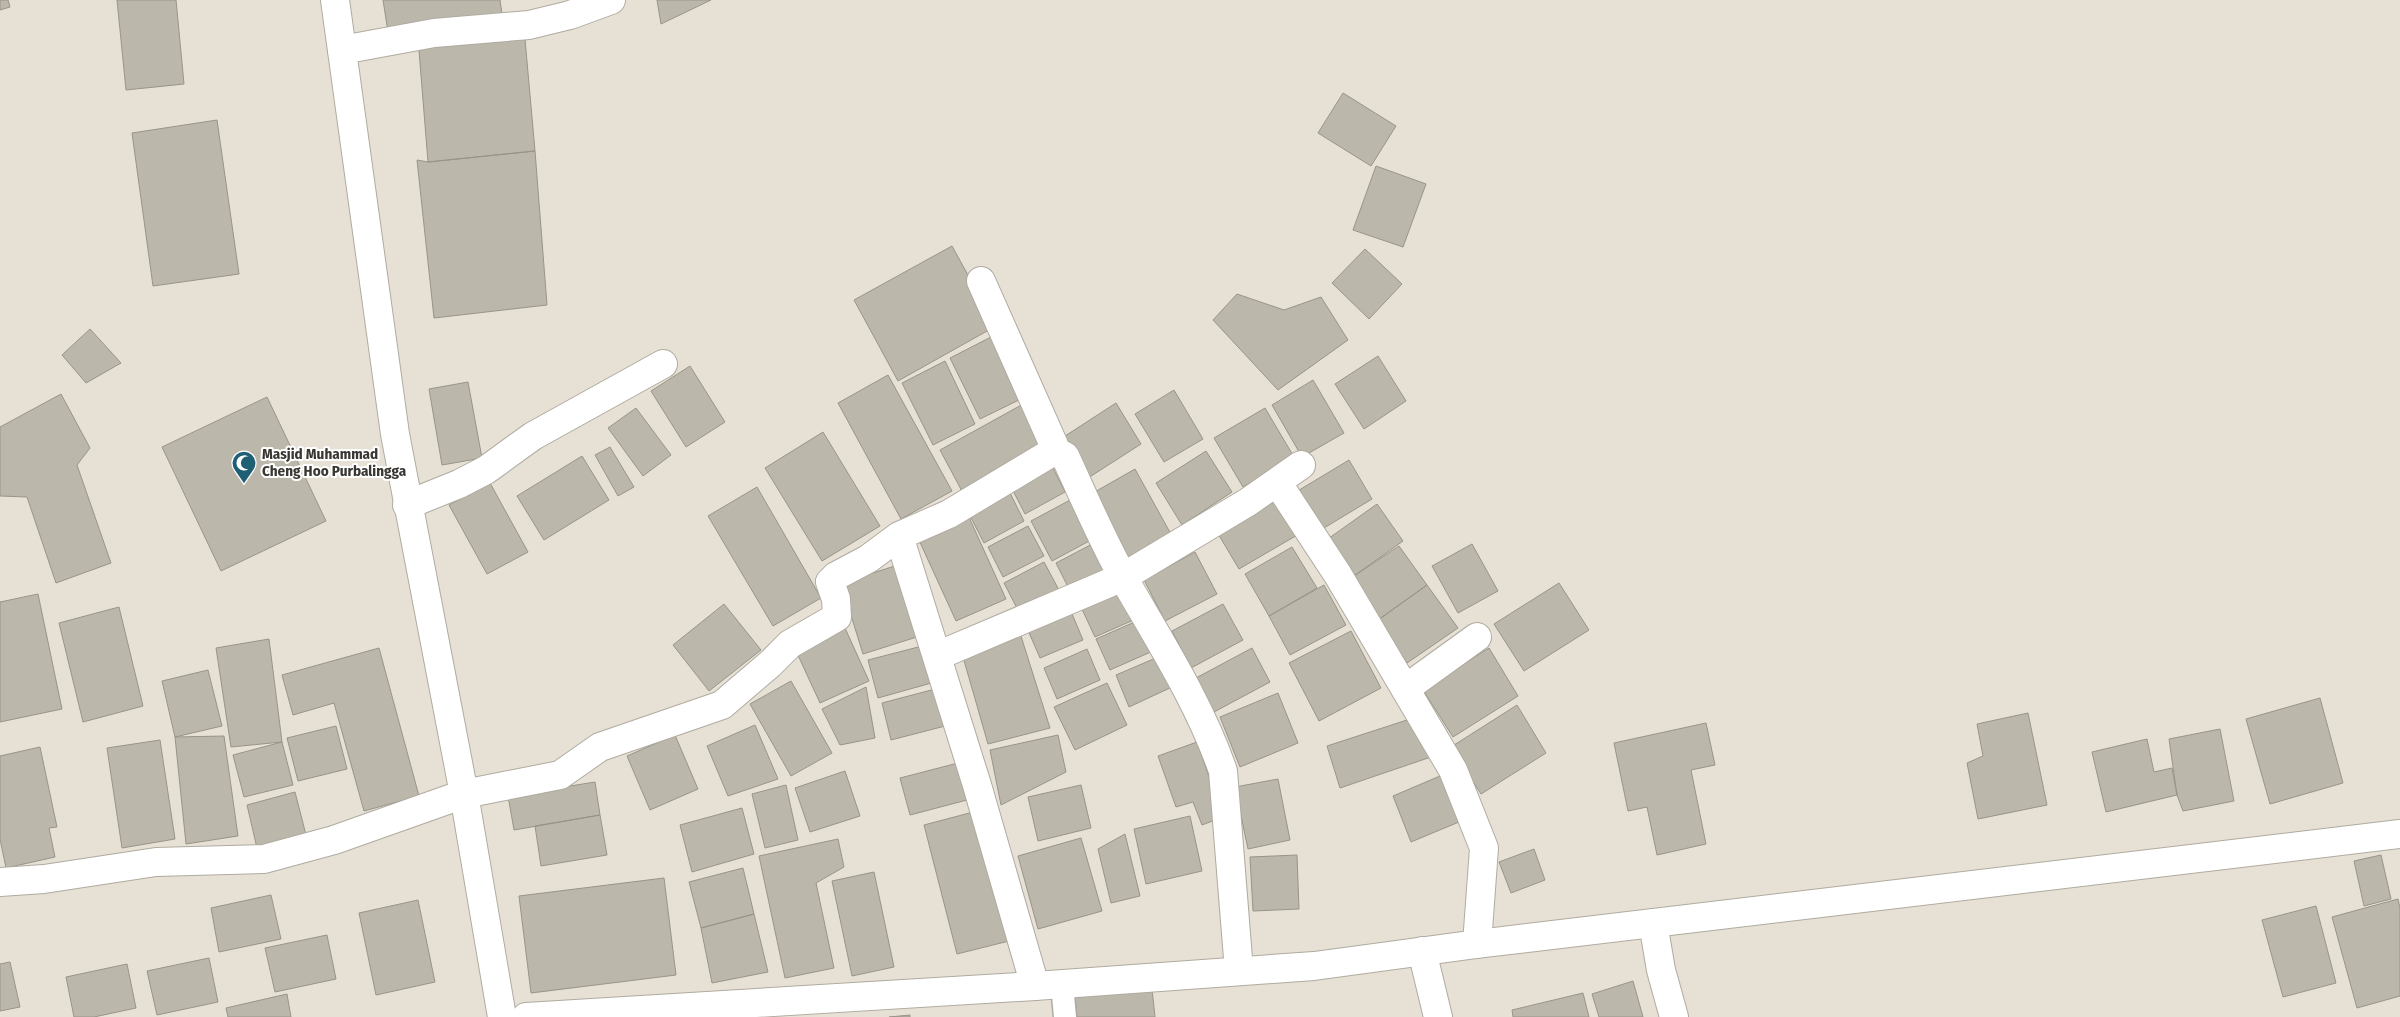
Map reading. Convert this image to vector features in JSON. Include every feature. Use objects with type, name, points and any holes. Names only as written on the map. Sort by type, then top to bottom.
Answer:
[{"type":"street","points":[[335,0],[395,434],[407,505],[464,794],[502,1017]]},
{"type":"street","points":[[342,50],[434,33],[529,26],[570,15],[611,0]]},
{"type":"street","points":[[981,281],[1058,452],[1065,456],[1123,577],[1182,676],[1214,746],[1222,771],[1239,971]]},
{"type":"street","points":[[407,505],[459,484],[486,470],[533,436],[663,364]]},
{"type":"street","points":[[0,882],[44,879],[156,862],[264,859],[334,840],[464,794],[560,775],[600,747],[722,705],[764,670],[790,644],[837,616],[836,599],[830,582],[836,576],[868,559],[899,536],[948,514],[1049,454],[1058,452]]},
{"type":"street","points":[[937,656],[1123,577],[1277,482],[1301,465]]},
{"type":"street","points":[[1277,482],[1338,575],[1453,770],[1484,848],[1476,944]]},
{"type":"street","points":[[899,536],[977,785],[1035,986]]},
{"type":"street","points":[[1404,689],[1477,636]]},
{"type":"street","points":[[526,1017],[1035,986],[1314,966],[1476,944],[2400,834]]},
{"type":"street","points":[[1653,923],[1661,970],[1674,1017]]},
{"type":"street","points":[[1422,951],[1438,1017]]},
{"type":"lane","points":[[1062,984],[1065,1017]]},
{"type":"building","points":[[0,0],[8,0],[10,7],[0,10]]},
{"type":"building","points":[[117,0],[176,0],[184,84],[126,90]]},
{"type":"building","points":[[383,0],[500,0],[503,21],[389,38]]},
{"type":"building","points":[[657,0],[711,0],[661,24]]},
{"type":"building","points":[[524,28],[535,151],[428,162],[418,38]]},
{"type":"building","points":[[1343,93],[1396,126],[1371,166],[1318,133]]},
{"type":"building","points":[[217,120],[239,274],[153,286],[132,133]]},
{"type":"building","points":[[535,151],[547,305],[434,318],[417,160],[428,162]]},
{"type":"building","points":[[1376,166],[1426,184],[1403,247],[1353,230]]},
{"type":"building","points":[[952,246],[996,326],[898,381],[854,300]]},
{"type":"building","points":[[1365,249],[1402,284],[1369,319],[1332,283]]},
{"type":"building","points":[[1237,294],[1284,310],[1321,297],[1348,340],[1278,390],[1213,320]]},
{"type":"building","points":[[90,329],[121,363],[86,383],[62,355]]},
{"type":"building","points":[[993,336],[1023,398],[980,419],[950,358]]},
{"type":"building","points":[[1378,356],[1406,401],[1364,429],[1335,384]]},
{"type":"building","points":[[945,361],[975,424],[933,445],[902,383]]},
{"type":"building","points":[[690,366],[725,422],[686,447],[651,391]]},
{"type":"building","points":[[888,375],[952,491],[901,519],[838,403]]},
{"type":"building","points":[[1313,380],[1344,433],[1302,457],[1272,405]]},
{"type":"building","points":[[468,382],[482,458],[442,465],[429,389]]},
{"type":"building","points":[[1174,390],[1203,439],[1164,462],[1135,414]]},
{"type":"building","points":[[61,394],[90,448],[77,465],[111,563],[56,583],[27,497],[0,496],[0,427]]},
{"type":"building","name":"Masjid Muhammad Cheng Hoo Purbalingga","points":[[267,397],[326,521],[221,571],[162,447]]},
{"type":"building","points":[[1025,403],[1049,448],[964,495],[940,450]]},
{"type":"building","points":[[1116,403],[1141,444],[1088,478],[1062,438]]},
{"type":"building","points":[[636,408],[671,455],[643,476],[608,428]]},
{"type":"building","points":[[1265,408],[1294,457],[1243,487],[1214,438]]},
{"type":"building","points":[[823,432],[880,526],[822,561],[765,468]]},
{"type":"building","points":[[610,447],[634,487],[618,496],[595,455]]},
{"type":"building","points":[[1206,451],[1232,492],[1182,525],[1156,483]]},
{"type":"building","points":[[582,456],[609,500],[544,540],[517,496]]},
{"type":"building","points":[[1349,460],[1372,499],[1319,531],[1296,492]]},
{"type":"building","points":[[1050,462],[1065,492],[1025,514],[1009,483]]},
{"type":"building","points":[[1135,469],[1172,536],[1130,560],[1093,493]]},
{"type":"building","points":[[490,483],[528,552],[487,574],[449,505]]},
{"type":"building","points":[[757,487],[821,598],[773,626],[708,516]]},
{"type":"building","points":[[1009,491],[1024,521],[984,543],[968,512]]},
{"type":"building","points":[[1278,496],[1299,534],[1239,569],[1217,532]]},
{"type":"building","points":[[1072,499],[1093,539],[1052,561],[1031,521]]},
{"type":"building","points":[[1377,504],[1403,541],[1351,578],[1325,541]]},
{"type":"building","points":[[968,515],[1006,599],[956,621],[918,538]]},
{"type":"building","points":[[1028,526],[1044,556],[1003,577],[988,547]]},
{"type":"building","points":[[1096,542],[1111,572],[1071,593],[1056,563]]},
{"type":"building","points":[[1472,544],[1498,591],[1458,613],[1432,566]]},
{"type":"building","points":[[1399,546],[1427,585],[1378,620],[1351,578]]},
{"type":"building","points":[[1292,547],[1317,588],[1269,616],[1245,574]]},
{"type":"building","points":[[1195,552],[1217,594],[1165,621],[1144,580]]},
{"type":"building","points":[[1044,562],[1060,592],[1020,614],[1004,583]]},
{"type":"building","points":[[898,565],[920,636],[863,654],[841,583]]},
{"type":"building","points":[[1559,583],[1589,630],[1524,671],[1494,624]]},
{"type":"building","points":[[1324,585],[1346,625],[1290,655],[1269,616]]},
{"type":"building","points":[[1427,585],[1458,628],[1407,663],[1378,620]]},
{"type":"building","points":[[1124,588],[1138,618],[1095,637],[1081,607]]},
{"type":"building","points":[[38,594],[62,709],[0,722],[0,602]]},
{"type":"building","points":[[724,604],[761,650],[709,691],[673,645]]},
{"type":"building","points":[[1223,604],[1243,640],[1191,668],[1172,631]]},
{"type":"building","points":[[119,607],[143,706],[83,722],[59,623]]},
{"type":"building","points":[[1070,609],[1083,640],[1040,658],[1027,628]]},
{"type":"building","points":[[1139,620],[1153,651],[1110,670],[1096,639]]},
{"type":"building","points":[[845,628],[869,681],[820,703],[796,651]]},
{"type":"building","points":[[1351,631],[1381,688],[1319,721],[1289,663]]},
{"type":"building","points":[[1020,633],[1050,728],[988,744],[963,657]]},
{"type":"building","points":[[269,639],[282,742],[231,747],[216,648]]},
{"type":"building","points":[[926,645],[935,682],[878,698],[868,660]]},
{"type":"building","points":[[379,648],[419,796],[364,811],[334,703],[293,715],[282,675]]},
{"type":"building","points":[[1252,648],[1270,682],[1214,712],[1196,678]]},
{"type":"building","points":[[1489,648],[1518,696],[1453,737],[1423,690]]},
{"type":"building","points":[[1087,649],[1100,680],[1057,699],[1044,668]]},
{"type":"building","points":[[1158,657],[1172,687],[1129,707],[1116,675]]},
{"type":"building","points":[[208,670],[222,726],[175,737],[162,681]]},
{"type":"building","points":[[791,681],[832,753],[791,776],[750,704]]},
{"type":"building","points":[[1107,683],[1127,725],[1075,750],[1054,707]]},
{"type":"building","points":[[866,687],[875,738],[840,745],[822,709]]},
{"type":"building","points":[[939,688],[949,725],[891,740],[882,703]]},
{"type":"building","points":[[1278,693],[1298,743],[1240,767],[1220,717]]},
{"type":"building","points":[[2320,698],[2343,783],[2270,804],[2246,719]]},
{"type":"building","points":[[1517,705],[1546,753],[1481,794],[1451,747]]},
{"type":"building","points":[[2028,713],[2047,805],[1978,819],[1967,763],[1983,756],[1977,724]]},
{"type":"building","points":[[1407,720],[1431,757],[1340,788],[1327,746]]},
{"type":"building","points":[[1706,723],[1715,765],[1691,770],[1706,844],[1657,855],[1647,807],[1628,811],[1614,743]]},
{"type":"building","points":[[755,725],[778,779],[728,796],[707,746]]},
{"type":"building","points":[[336,726],[347,769],[298,781],[287,738]]},
{"type":"building","points":[[2220,729],[2234,801],[2183,811],[2177,795],[2169,739]]},
{"type":"building","points":[[675,735],[698,789],[650,810],[627,756]]},
{"type":"building","points":[[1058,735],[1066,772],[1001,805],[990,750]]},
{"type":"building","points":[[224,736],[238,836],[186,844],[175,737]]},
{"type":"building","points":[[2147,739],[2154,772],[2172,768],[2177,795],[2106,812],[2092,752]]},
{"type":"building","points":[[160,740],[175,839],[122,848],[107,748]]},
{"type":"building","points":[[282,742],[293,785],[244,797],[233,755]]},
{"type":"building","points":[[1197,742],[1223,817],[1202,825],[1193,802],[1176,807],[1158,756]]},
{"type":"building","points":[[40,747],[57,827],[49,828],[55,857],[6,868],[0,839],[0,756]]},
{"type":"building","points":[[958,763],[967,800],[910,815],[900,778]]},
{"type":"building","points":[[845,771],[860,816],[810,832],[795,788]]},
{"type":"building","points":[[1440,776],[1459,822],[1411,842],[1393,796]]},
{"type":"building","points":[[1278,779],[1290,840],[1248,849],[1235,787]]},
{"type":"building","points":[[595,782],[600,815],[514,830],[508,796]]},
{"type":"building","points":[[786,785],[798,840],[765,848],[752,794]]},
{"type":"building","points":[[1081,785],[1091,828],[1038,841],[1028,797]]},
{"type":"building","points":[[295,792],[306,835],[257,848],[247,805]]},
{"type":"building","points":[[742,808],[754,854],[692,872],[680,825]]},
{"type":"building","points":[[977,811],[1009,941],[957,954],[924,825]]},
{"type":"building","points":[[600,815],[607,855],[541,866],[535,826]]},
{"type":"building","points":[[1190,816],[1202,871],[1146,884],[1134,829]]},
{"type":"building","points":[[1125,834],[1140,896],[1111,903],[1098,849]]},
{"type":"building","points":[[1081,838],[1102,911],[1038,929],[1018,856]]},
{"type":"building","points":[[838,839],[844,867],[816,883],[834,968],[785,978],[759,856]]},
{"type":"building","points":[[1534,849],[1545,880],[1511,893],[1499,862]]},
{"type":"building","points":[[1297,855],[1299,909],[1253,911],[1250,857]]},
{"type":"building","points":[[2381,855],[2391,899],[2364,906],[2354,861]]},
{"type":"building","points":[[743,868],[754,914],[701,928],[689,882]]},
{"type":"building","points":[[874,872],[894,967],[852,976],[832,881]]},
{"type":"building","points":[[664,878],[676,975],[531,993],[519,896]]},
{"type":"building","points":[[271,895],[281,939],[219,952],[211,908]]},
{"type":"building","points":[[2398,899],[2400,908],[2400,996],[2357,1008],[2332,917]]},
{"type":"building","points":[[418,900],[435,982],[376,995],[359,913]]},
{"type":"building","points":[[2316,906],[2336,983],[2283,997],[2262,920]]},
{"type":"building","points":[[754,914],[768,972],[712,983],[701,928]]},
{"type":"building","points":[[327,935],[336,979],[275,992],[265,948]]},
{"type":"building","points":[[209,958],[218,1002],[157,1015],[147,971]]},
{"type":"building","points":[[10,962],[20,1007],[0,1011],[0,964]]},
{"type":"building","points":[[127,964],[136,1008],[94,1017],[74,1017],[66,977]]},
{"type":"building","points":[[1151,980],[1155,1017],[1077,1017],[1074,989]]},
{"type":"building","points":[[1633,981],[1643,1017],[1599,1017],[1592,994]]},
{"type":"building","points":[[1583,993],[1589,1017],[1513,1017],[1512,1010]]},
{"type":"building","points":[[287,994],[291,1017],[228,1017],[226,1008]]},
{"type":"building","points":[[910,1015],[910,1017],[889,1017]]},
{"type":"place","name":"Masjid Muhammad Cheng Hoo Purbalingga","points":[[244,484]]}]
